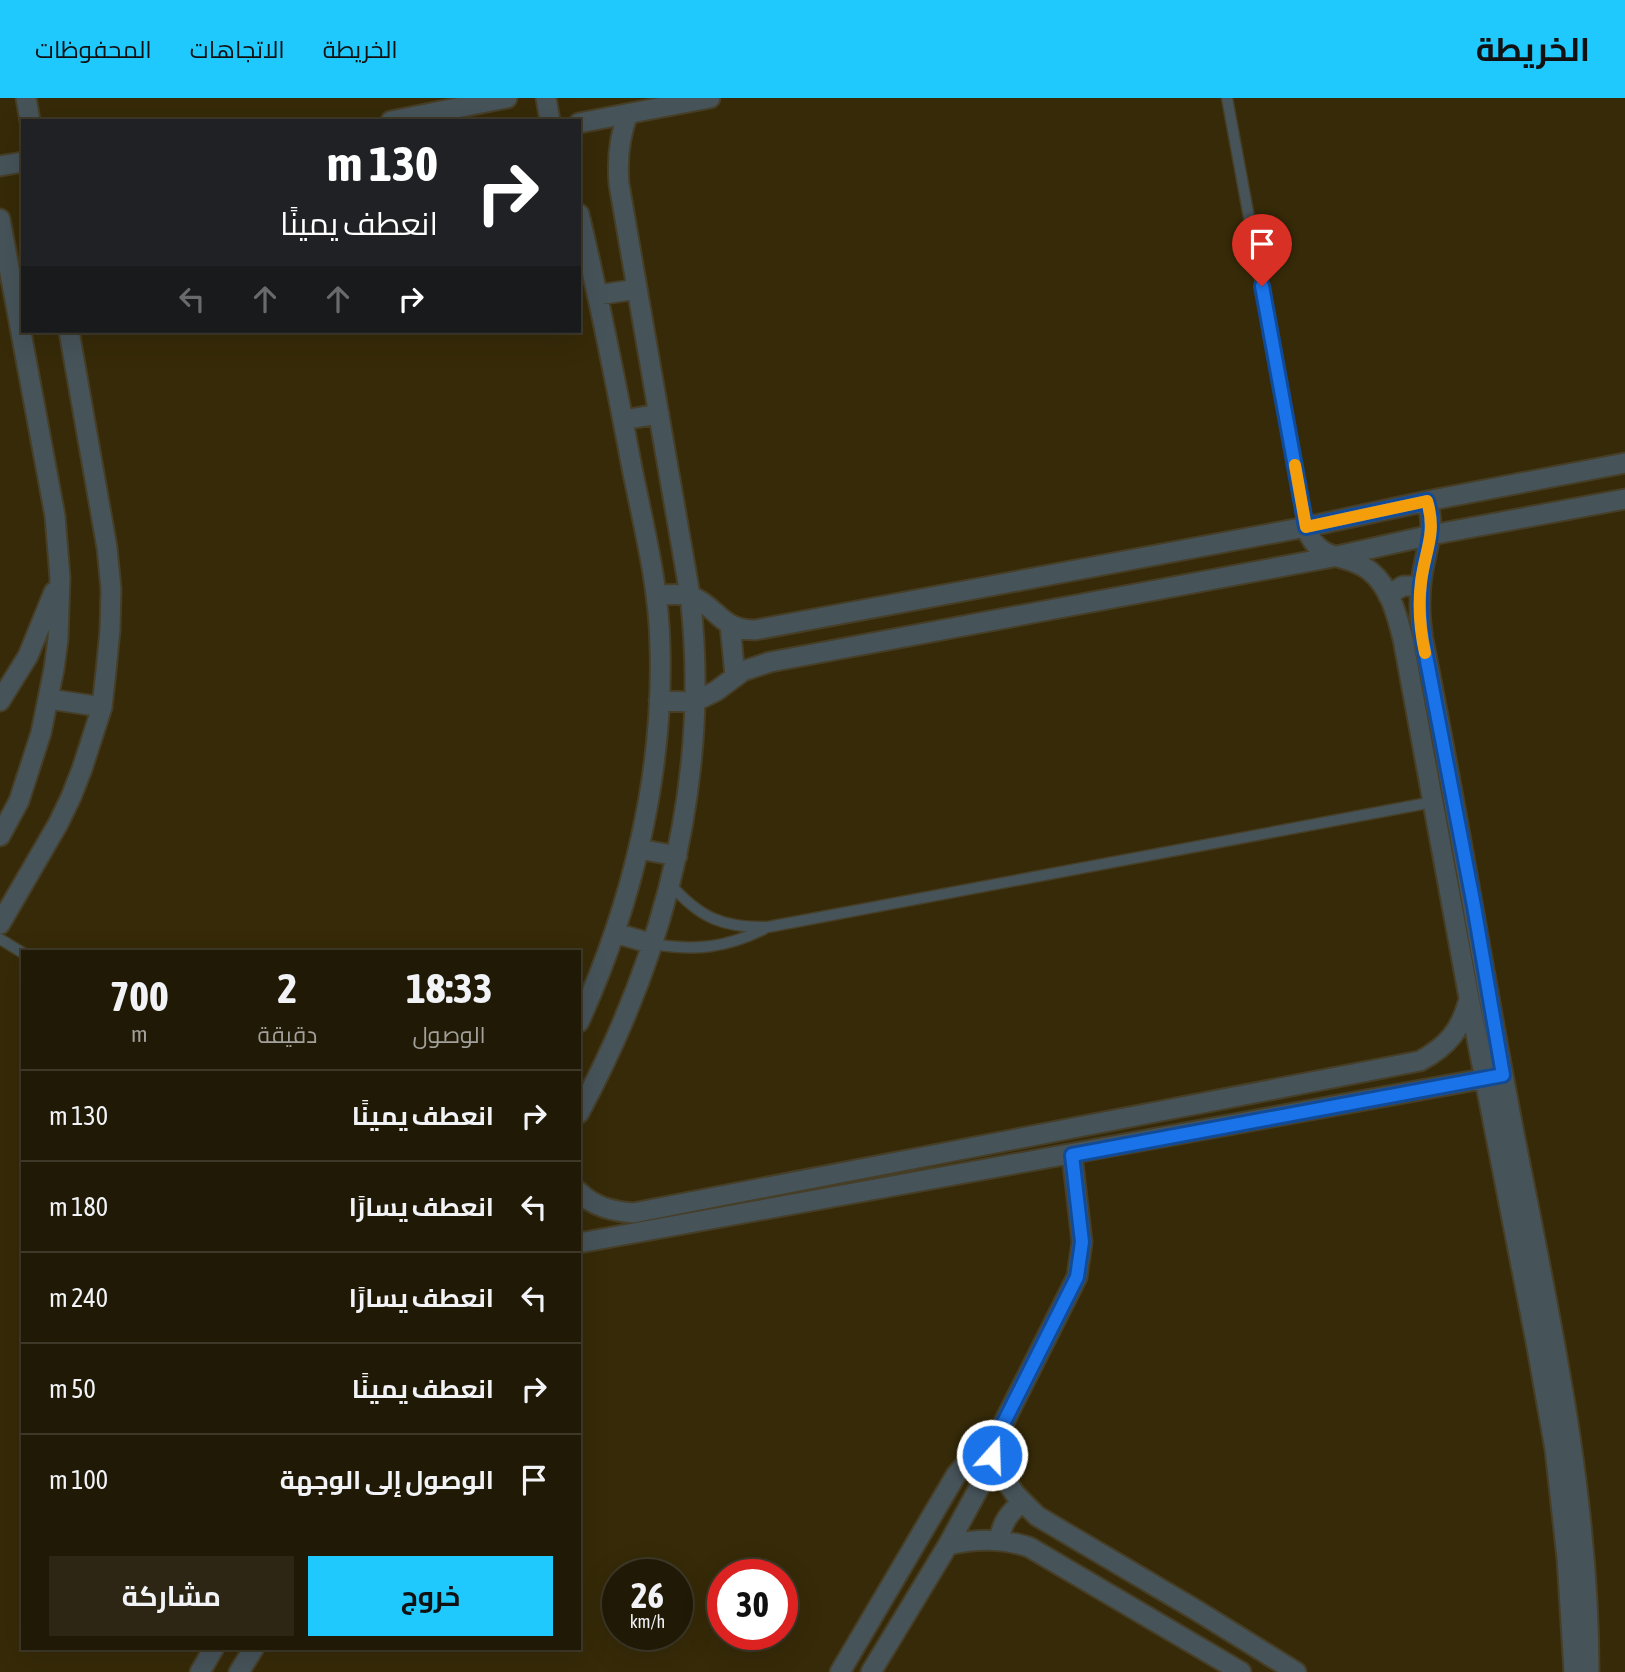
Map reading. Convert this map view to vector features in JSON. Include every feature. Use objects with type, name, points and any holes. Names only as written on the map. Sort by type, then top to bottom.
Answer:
[{"type":"street","points":[[26,98],[30,119]]},
{"type":"street","points":[[401,119],[507,98]]},
{"type":"street","points":[[546,98],[550,119]]},
{"type":"street","points":[[581,122],[628,106],[710,98]]},
{"type":"street","points":[[581,1109],[619,1035],[653,944],[670,884],[687,792],[694,702],[694,634],[690,595],[618,177],[620,141],[628,106]]},
{"type":"street","points":[[0,166],[21,162]]},
{"type":"street","points":[[0,219],[15,249],[21,289]]},
{"type":"street","points":[[581,223],[598,295],[657,595],[660,648],[655,750],[639,849],[615,933],[581,1017]]},
{"type":"street","points":[[598,295],[637,289]]},
{"type":"street","points":[[0,836],[19,801],[31,768],[49,699],[58,639],[60,578],[55,516],[28,333]]},
{"type":"street","points":[[0,924],[71,797],[102,707],[110,630],[111,589],[107,548],[69,333]]},
{"type":"street","points":[[623,421],[659,414]]},
{"type":"street","points":[[657,595],[690,595],[730,625],[738,629],[755,630],[1306,527],[1625,463]]},
{"type":"street","points":[[659,701],[694,702],[760,664],[1625,499]]},
{"type":"street","points":[[1427,501],[1431,512],[1431,535],[1420,586],[1417,659],[1433,802],[1469,998],[1494,1077]]},
{"type":"street","points":[[1306,527],[1315,546],[1333,556],[1360,564],[1372,572],[1388,595],[1417,659],[1474,906],[1494,1077],[1544,1340],[1573,1447],[1588,1595],[1589,1672]]},
{"type":"street","points":[[0,701],[28,656],[60,578]]},
{"type":"street","points":[[1388,595],[1403,586],[1420,586]]},
{"type":"street","points":[[950,593],[956,626]]},
{"type":"street","points":[[812,619],[817,653]]},
{"type":"street","points":[[730,625],[735,676]]},
{"type":"street","points":[[49,699],[102,707]]},
{"type":"street","points":[[639,849],[677,856]]},
{"type":"street","points":[[615,933],[653,944]]},
{"type":"street","points":[[581,1242],[668,1217],[956,1151],[1420,1061],[1435,1053],[1452,1035],[1465,1014],[1469,998]]},
{"type":"street","points":[[581,1193],[598,1206],[615,1211],[668,1217],[960,1174],[1494,1077]]},
{"type":"street","points":[[956,1151],[960,1174]]},
{"type":"street","points":[[871,1672],[948,1545],[986,1475],[993,1444],[1077,1277],[1082,1242],[1072,1155]]},
{"type":"street","points":[[1544,1340],[1567,1558],[1574,1672]]},
{"type":"street","points":[[993,1444],[1001,1473],[1015,1494],[1037,1516],[1295,1672]]},
{"type":"street","points":[[840,1672],[956,1475],[972,1457],[993,1444]]},
{"type":"street","points":[[999,1540],[1006,1518],[1023,1502]]},
{"type":"street","points":[[948,1545],[974,1540],[999,1540],[1029,1547],[1241,1672]]},
{"type":"street","points":[[1180,1635],[1196,1610]]},
{"type":"street","points":[[200,1672],[213,1650]]},
{"type":"street","points":[[239,1672],[253,1650]]},
{"type":"lane","points":[[1227,98],[1306,527]]},
{"type":"lane","points":[[670,884],[685,901],[703,914],[746,928],[768,927],[1433,802]]},
{"type":"lane","points":[[653,944],[677,948],[724,945],[747,938],[768,927]]},
{"type":"lane","points":[[0,939],[21,952]]},
{"type":"shaded area","points":[[0,98],[1625,98],[1625,1672],[0,1672]]},
{"type":"slow traffic","points":[[1295,465],[1306,527],[1427,501],[1432,524],[1420,586],[1420,622],[1425,653]]},
{"type":"route","points":[[992,1455],[993,1444],[1077,1277],[1082,1242],[1072,1155],[1503,1075],[1420,622],[1420,586],[1431,535],[1431,512],[1427,501],[1306,527],[1262,286]]}]
